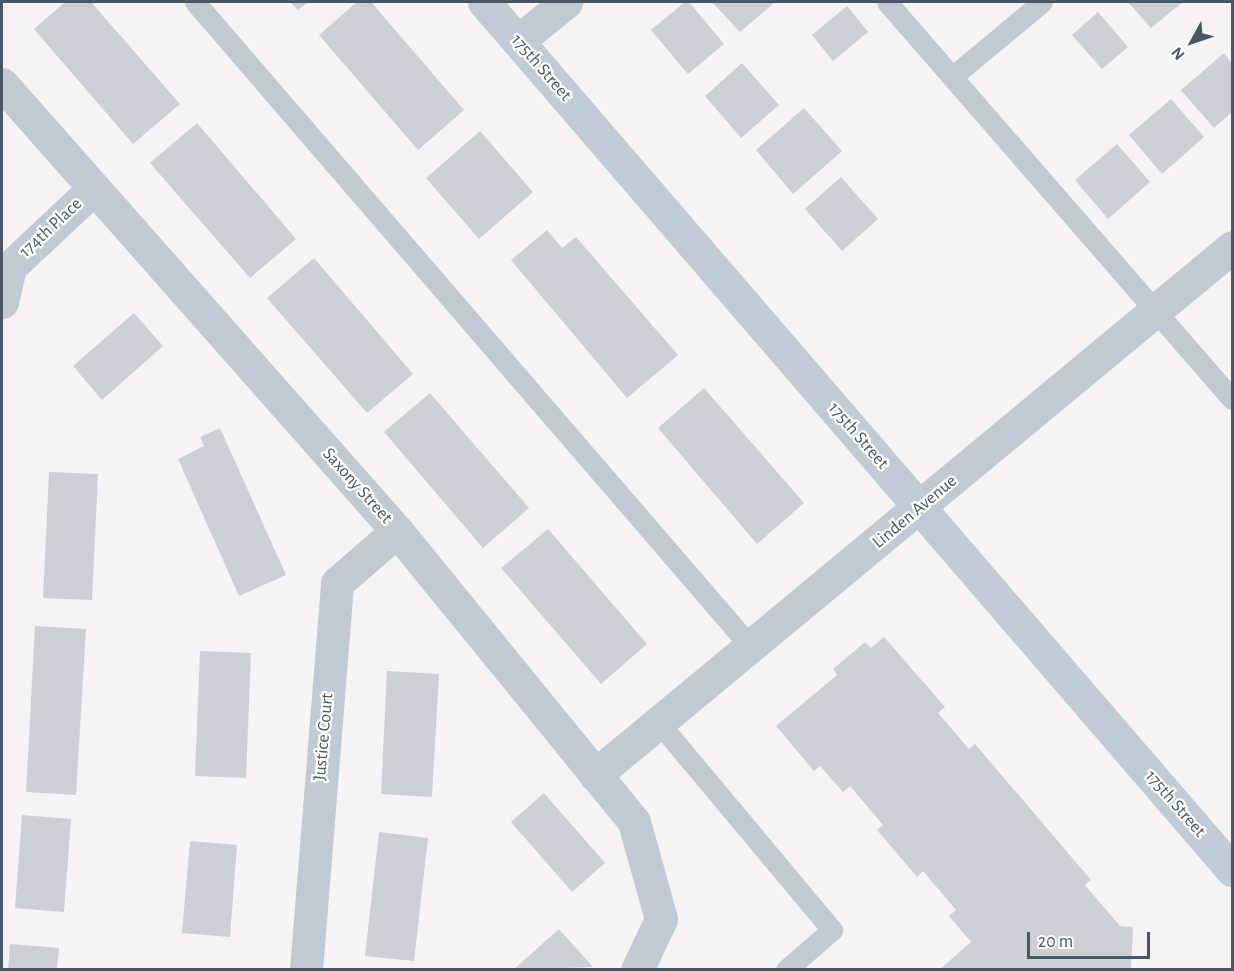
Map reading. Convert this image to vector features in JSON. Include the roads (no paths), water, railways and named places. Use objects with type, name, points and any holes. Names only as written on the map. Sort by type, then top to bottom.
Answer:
[{"type":"street","name":"175th Street","points":[[484,2],[1233,870]]},
{"type":"street","points":[[518,41],[566,2]]},
{"type":"street","name":"Saxony Street","points":[[2,84],[397,531],[634,822],[661,919],[637,969]]},
{"type":"street","name":"174th Place","points":[[2,302],[9,267],[93,189]]},
{"type":"street","name":"Linden Avenue","points":[[595,775],[1233,247]]},
{"type":"street","name":"Justice Court","points":[[306,969],[337,583],[397,531]]},
{"type":"lane","points":[[195,2],[751,647]]},
{"type":"lane","points":[[887,2],[1233,399]]},
{"type":"lane","points":[[952,77],[1042,2]]},
{"type":"lane","points":[[659,723],[832,930],[786,969]]}]
